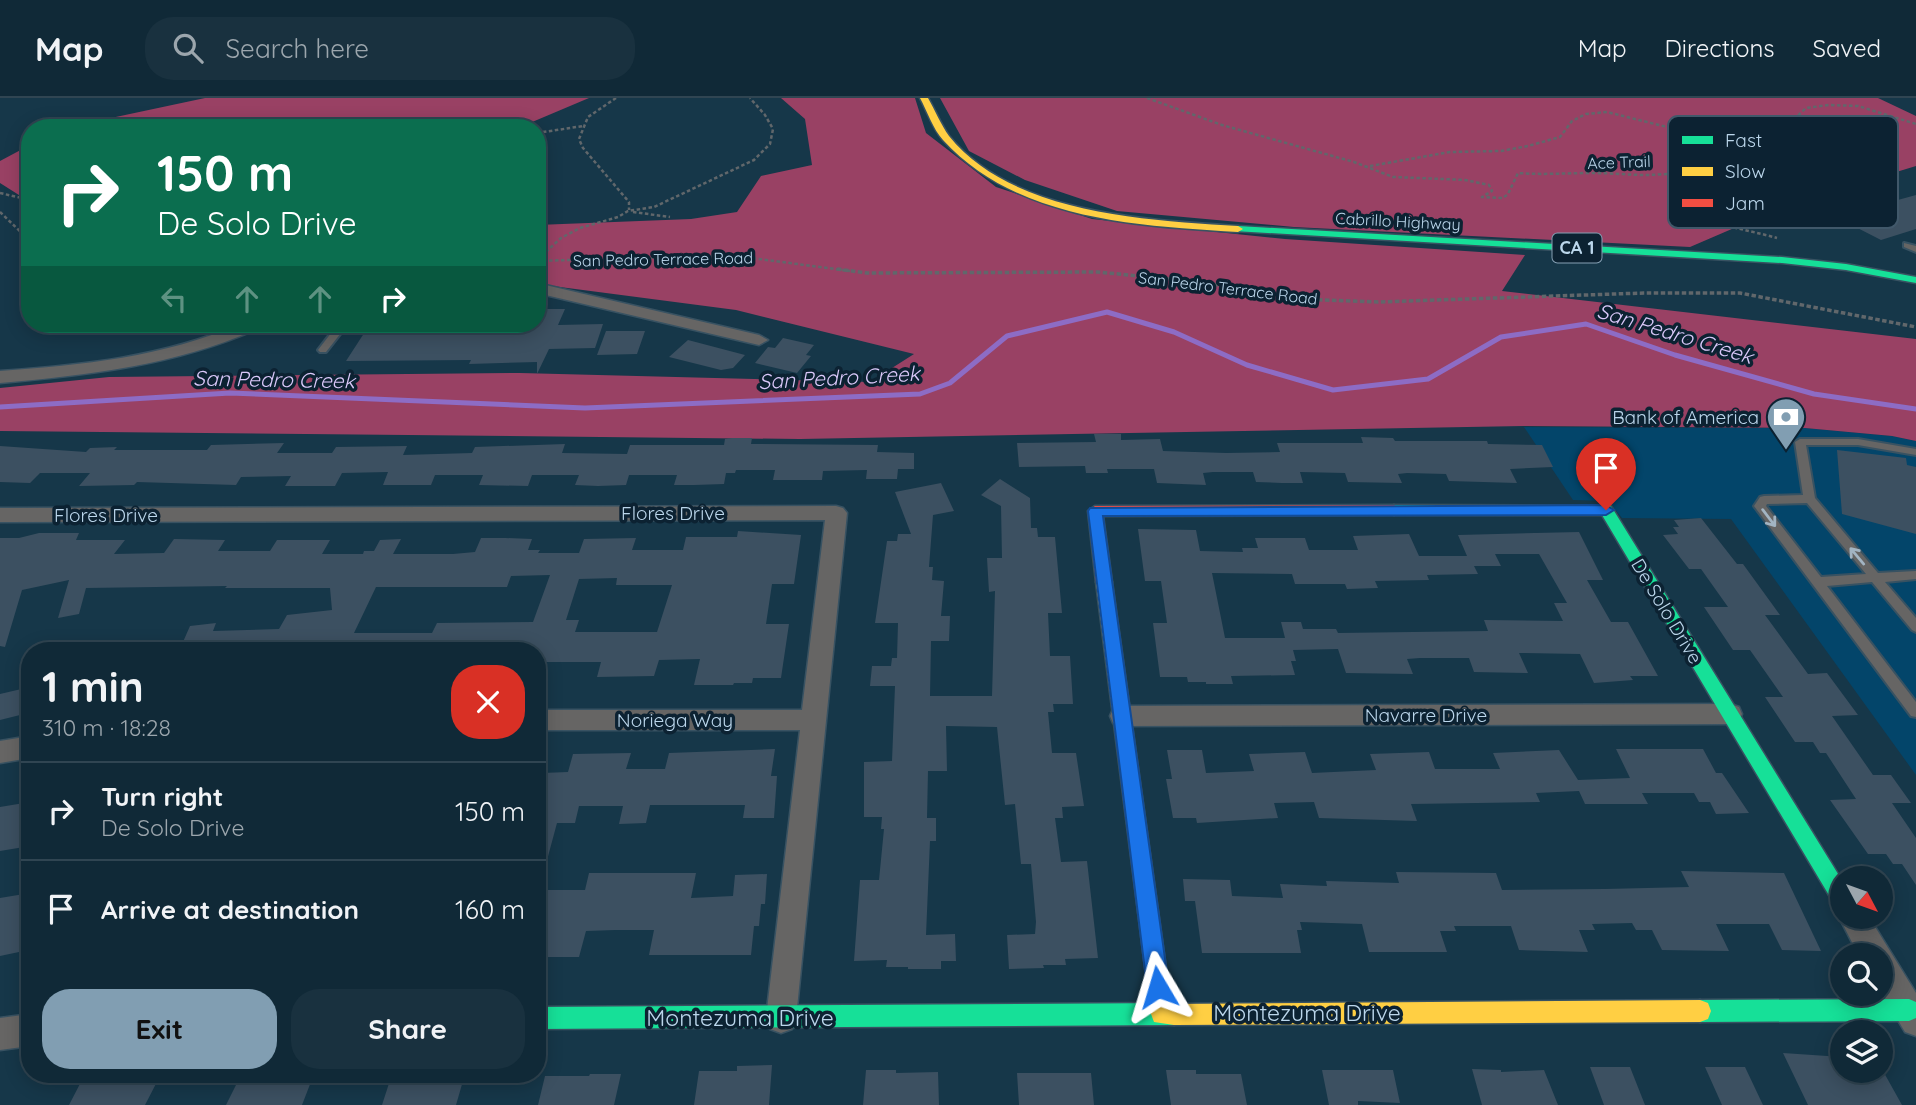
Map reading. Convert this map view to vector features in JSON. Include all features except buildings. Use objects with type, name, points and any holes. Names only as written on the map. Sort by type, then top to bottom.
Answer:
[{"type":"main road","name":"Cabrillo Highway","points":[[924,98],[931,122],[941,138],[962,159],[983,173],[1034,197],[1121,217],[1237,229],[1766,259],[1846,267],[1916,280]]},
{"type":"main road","name":"De Solo Drive","points":[[1161,1014],[1095,511],[1606,510],[1830,879]]},
{"type":"main road","name":"Montezuma Drive","points":[[546,1018],[1161,1014],[1913,1016]]},
{"type":"street","points":[[546,290],[759,340]]},
{"type":"street","points":[[665,336],[680,322]]},
{"type":"street","points":[[0,377],[74,372],[141,361],[185,351],[231,333]]},
{"type":"street","name":"Flores Drive","points":[[0,515],[836,513],[781,1018]]},
{"type":"street","name":"Navarre Drive","points":[[1122,716],[1730,714]]},
{"type":"street","name":"Noriega Way","points":[[546,720],[813,720]]},
{"type":"street","points":[[0,752],[21,748]]},
{"type":"street","points":[[1893,984],[1913,1016]]},
{"type":"street","points":[[0,1034],[21,1031]]},
{"type":"lane","points":[[323,350],[336,333]]},
{"type":"lane","points":[[1916,452],[1858,442],[1800,442],[1805,457],[1807,492],[1810,499],[1916,627]]},
{"type":"lane","points":[[1810,499],[1764,500],[1760,506],[1916,712]]},
{"type":"lane","points":[[1818,582],[1877,580],[1916,575]]},
{"type":"path","points":[[616,98],[588,117],[579,139],[583,148],[629,202],[628,211]]},
{"type":"path","points":[[546,252],[561,238],[580,228],[618,217],[628,211],[654,206],[690,192],[768,149],[775,137],[774,128],[750,98]]},
{"type":"path","name":"Ace Trail","points":[[1147,98],[1202,120],[1406,179],[1443,178],[1481,182],[1489,185],[1492,191],[1482,197],[1503,198],[1508,194],[1518,173],[1556,176],[1592,173],[1648,175],[1668,172]]},
{"type":"path","points":[[1797,116],[1806,108],[1829,105],[1858,106],[1890,116]]},
{"type":"path","points":[[1369,167],[1450,152],[1528,146],[1560,136],[1572,121],[1586,114],[1607,112],[1668,128]]},
{"type":"path","points":[[1898,118],[1916,124]]},
{"type":"path","points":[[546,132],[583,126]]},
{"type":"path","points":[[0,193],[21,198]]},
{"type":"path","points":[[628,211],[644,216],[670,217]]},
{"type":"path","points":[[0,212],[21,232]]},
{"type":"path","name":"Ace Trail","points":[[1740,228],[1786,243]]},
{"type":"path","name":"San Pedro Terrace Road","points":[[546,261],[729,255],[780,259],[834,270],[867,272],[1098,272],[1190,281],[1322,300],[1378,302],[1644,293],[1740,293],[1916,327]]},
{"type":"shaded area","points":[[205,98],[589,98],[539,119],[106,119]]},
{"type":"shaded area","points":[[781,98],[915,98],[926,133],[996,187],[1092,219],[1285,239],[1525,255],[1502,291],[1916,339],[1916,441],[1892,436],[1805,428],[1524,426],[800,439],[0,431],[0,388],[109,377],[520,373],[870,382],[914,354],[736,310],[546,285],[546,225],[691,219],[737,212],[761,176],[812,165],[805,119]]},
{"type":"shaded area","points":[[940,98],[1878,98],[1916,116],[1916,166],[1898,171],[1898,116],[1668,116],[1668,228],[1734,228],[1690,247],[1294,227],[1117,211],[1025,180],[969,151]]},
{"type":"shaded area","points":[[21,150],[21,196],[0,183],[0,161]]},
{"type":"shaded area","points":[[1524,427],[1805,428],[1892,436],[1916,441],[1916,775],[1731,519],[1622,518],[1608,501],[1573,500]]},
{"type":"waterway","name":"San Pedro Creek","points":[[0,407],[230,393],[585,408],[920,394],[950,383],[1007,336],[1107,312],[1174,332],[1247,365],[1333,390],[1428,379],[1501,337],[1586,324],[1675,355],[1814,394],[1916,409]]},
{"type":"traffic: fast","points":[[1238,229],[1782,260],[1846,267],[1916,280]]},
{"type":"traffic: fast","points":[[1394,510],[1606,510],[1830,879]]},
{"type":"traffic: fast","points":[[1700,1011],[1909,1010]]},
{"type":"traffic: fast","points":[[546,1018],[1174,1014]]},
{"type":"traffic: slow","points":[[924,98],[945,136],[975,166],[1014,188],[1057,204],[1103,215],[1238,229]]},
{"type":"traffic: slow","points":[[1104,582],[1162,1014]]},
{"type":"traffic: slow","points":[[1174,1014],[1700,1011]]},
{"type":"traffic: jam","points":[[1104,582],[1095,511],[1394,510]]},
{"type":"place","name":"Bank of America","points":[[1786,451]]},
{"type":"route","points":[[1158,987],[1095,511],[1606,510]]}]
